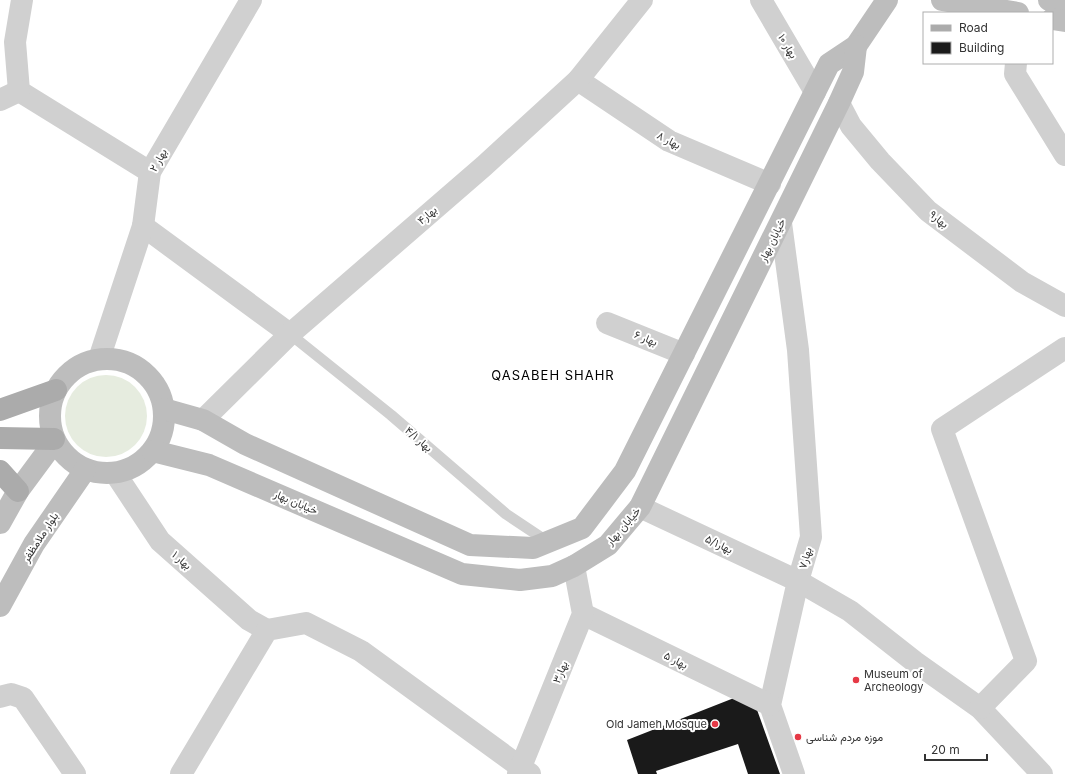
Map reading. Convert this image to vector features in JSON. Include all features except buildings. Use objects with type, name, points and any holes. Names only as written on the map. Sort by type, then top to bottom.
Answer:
[{"type":"main road","points":[[886,2],[907,0]]},
{"type":"main road","points":[[942,0],[1012,12]]},
{"type":"main road","name":"خیابان بهار","points":[[164,409],[203,420],[245,444],[470,545],[533,548],[582,528],[625,471],[830,64],[856,46],[886,2]]},
{"type":"main road","points":[[1055,4],[1065,21]]},
{"type":"main road","name":"خیابان بهار","points":[[153,451],[209,465],[462,574],[520,580],[552,576],[574,566],[608,545],[640,508],[839,103],[853,72],[856,46]]},
{"type":"main road","points":[[100,359],[115,359],[129,363],[142,371],[157,388],[164,409],[164,424],[160,438],[153,451],[136,466],[115,473],[100,474],[86,470],[73,463],[63,453],[55,440],[50,415],[56,390],[64,379],[74,370],[86,363],[100,359]]},
{"type":"main road","points":[[0,410],[56,390]]},
{"type":"main road","points":[[0,438],[55,440]]},
{"type":"main road","points":[[0,523],[18,491],[55,440]]},
{"type":"main road","name":"بلوار ملامظفر","points":[[0,606],[34,544],[86,470]]},
{"type":"main road","points":[[0,471],[18,491]]},
{"type":"street","points":[[22,0],[15,42],[9,95],[150,172]]},
{"type":"street","name":"بهار ۲","points":[[100,359],[143,226],[150,172],[251,0]]},
{"type":"street","name":"بهار۴","points":[[203,420],[290,334],[484,166],[578,80],[642,0]]},
{"type":"street","name":"بهار ۱۰","points":[[761,0],[815,92]]},
{"type":"street","points":[[1016,64],[1015,74],[1065,155]]},
{"type":"street","name":"بهار ۸","points":[[578,80],[669,141],[770,184]]},
{"type":"street","name":"بهار۹","points":[[839,103],[851,126],[880,161],[928,211],[1022,282],[1065,306]]},
{"type":"street","name":"بهار۷","points":[[781,223],[798,350],[811,537],[798,582],[850,611],[915,662],[980,708],[1042,774]]},
{"type":"street","points":[[143,226],[290,334]]},
{"type":"street","name":"بهار ۶","points":[[607,323],[684,354]]},
{"type":"street","points":[[980,708],[1026,661],[942,429],[1065,348]]},
{"type":"street","name":"بهار ۱","points":[[115,473],[160,541],[249,620],[267,630]]},
{"type":"street","name":"بهار۵/۱","points":[[640,508],[798,582]]},
{"type":"street","points":[[574,566],[583,614]]},
{"type":"street","points":[[794,774],[770,705],[798,582]]},
{"type":"street","name":"بهار ۵","points":[[583,614],[770,705]]},
{"type":"street","name":"بهار۳","points":[[523,772],[583,614]]},
{"type":"street","points":[[181,774],[267,630],[306,623],[362,651],[523,772]]},
{"type":"street","points":[[0,697],[11,694],[23,698],[75,774]]},
{"type":"lane","name":"بهار ۴/۱","points":[[290,334],[391,414],[506,514],[548,542]]},
{"type":"shaded area","points":[[106,375],[122,378],[135,387],[144,400],[147,416],[144,432],[135,445],[122,454],[106,457],[90,454],[77,445],[68,432],[65,416],[68,400],[77,387],[90,378]]},
{"type":"place","name":"Museum of Archeology","points":[[856,680]]},
{"type":"place","name":"Old Jameh Mosque","points":[[715,724]]},
{"type":"place","name":"موزه مردم شناسی","points":[[798,737]]},
{"type":"district","name":"QASABEH SHAHR","points":[[553,375]]}]
